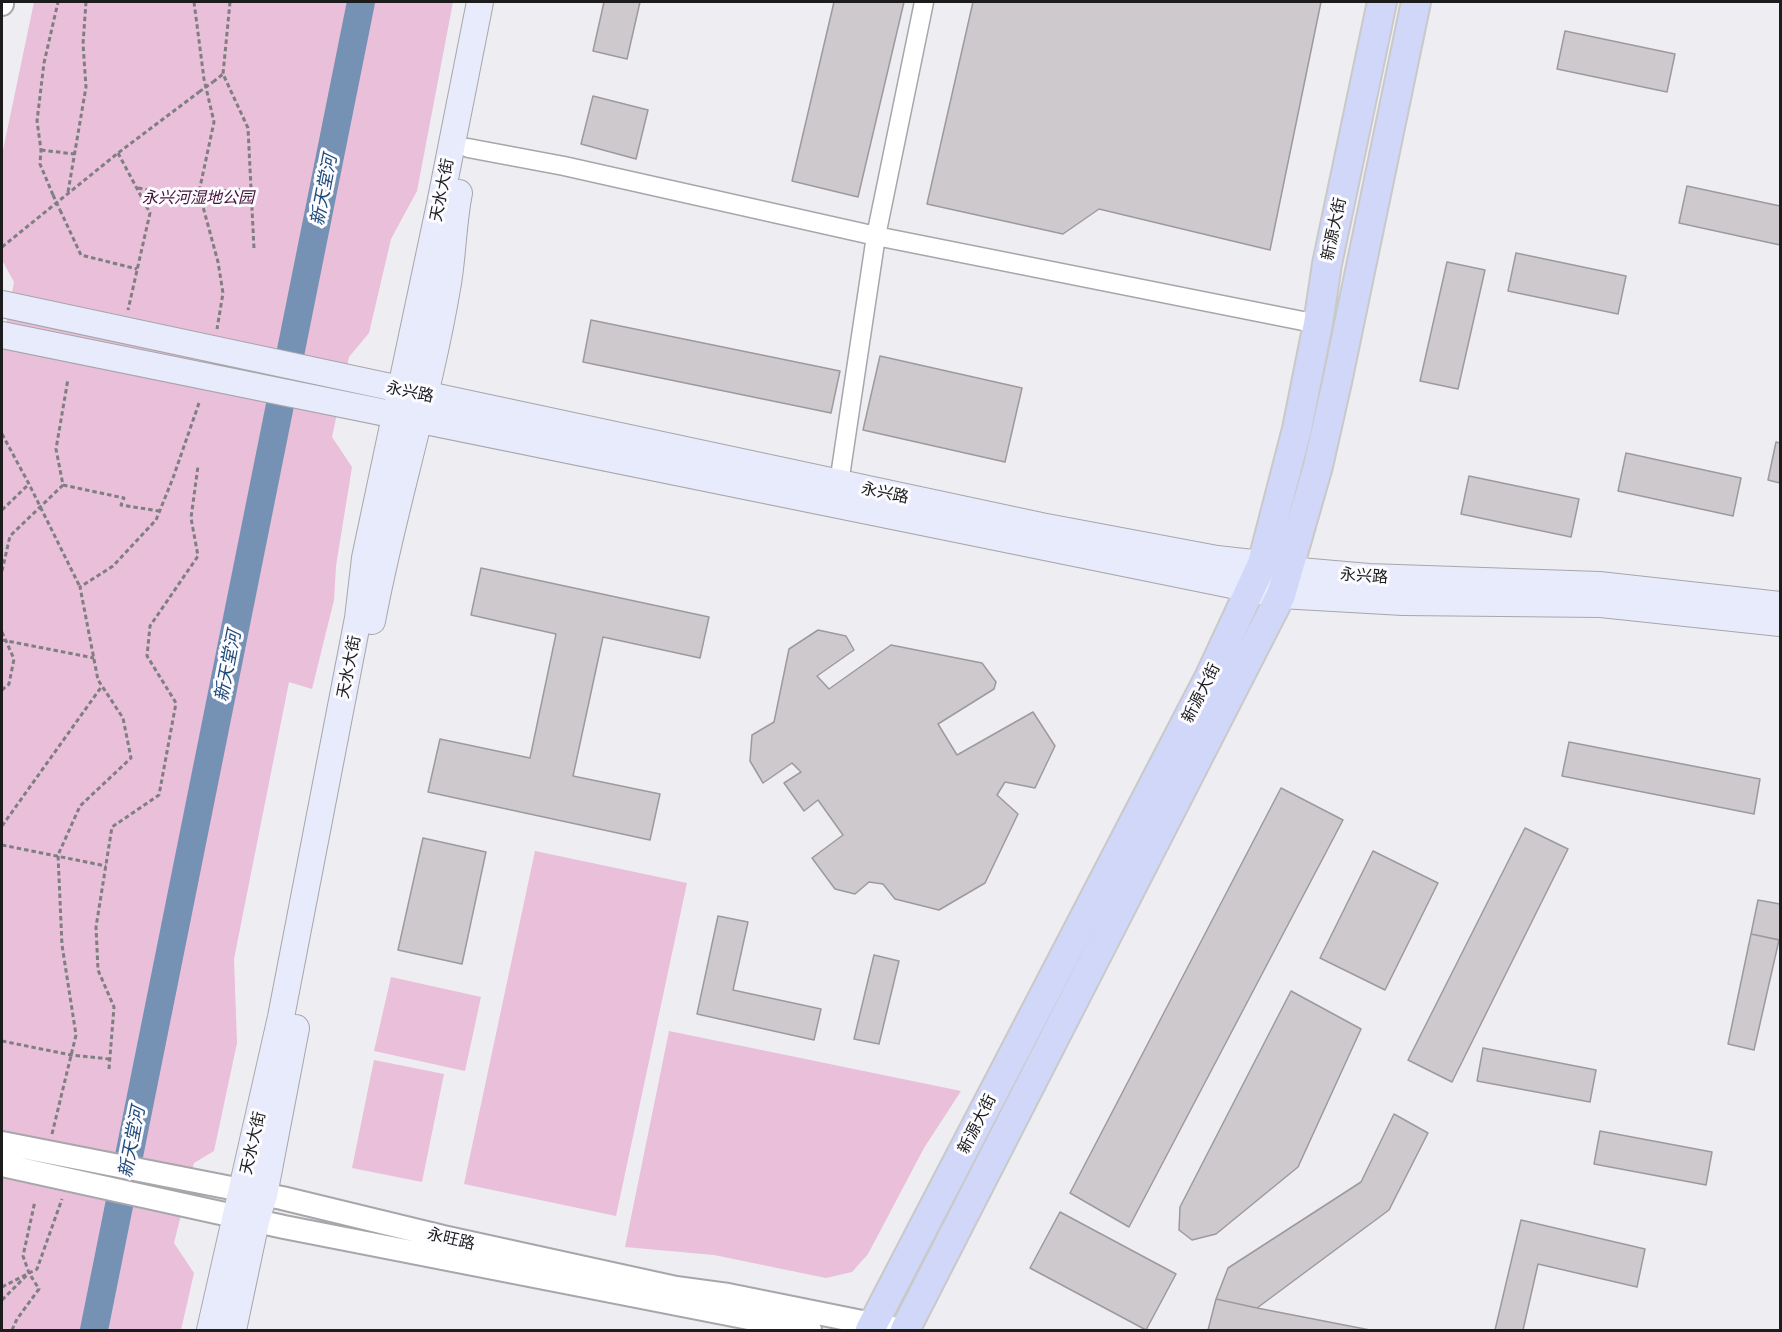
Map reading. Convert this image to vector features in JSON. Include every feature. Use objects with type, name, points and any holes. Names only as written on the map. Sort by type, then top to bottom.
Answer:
[{"type":"main road","name":"天水大街","points":[[210,1330],[253,1193],[281,1017],[358,618],[364,558],[413,392],[480,2]]},
{"type":"main road","name":"天水大街","points":[[413,392],[448,282],[454,217],[497,2]]},
{"type":"main road","name":"新源大街","points":[[872,1328],[1209,678],[1271,579],[1273,530],[1297,429],[1318,324],[1327,264],[1382,2]]},
{"type":"main road","name":"新源大街","points":[[903,1330],[1271,579],[1318,466],[1416,2]]},
{"type":"main road","name":"永兴路","points":[[2,304],[1052,529],[1217,559],[1271,579],[1369,577],[1599,585],[1780,605]]},
{"type":"main road","name":"永兴路","points":[[2,335],[407,418],[1403,602],[1601,604],[1780,623]]},
{"type":"main road","name":"天水大街","points":[[233,1330],[245,1218]]},
{"type":"street","points":[[838,483],[876,236],[924,2]]},
{"type":"street","points":[[468,148],[564,166],[876,236],[1318,324]]},
{"type":"street","name":"永旺路","points":[[2,1143],[65,1178],[186,1181],[253,1193],[676,1288],[728,1295],[872,1328],[903,1330]]},
{"type":"street","name":"永旺路","points":[[2,1165],[245,1218],[810,1330]]},
{"type":"path","points":[[58,2],[44,63],[37,121],[41,150],[40,164],[81,255],[137,269]]},
{"type":"path","points":[[68,193],[86,87],[83,44],[86,2]]},
{"type":"path","points":[[194,2],[204,79],[214,122],[199,192],[218,262],[223,293],[217,329]]},
{"type":"path","points":[[230,2],[223,74],[248,128],[254,249]]},
{"type":"path","points":[[2,247],[118,153],[223,74]]},
{"type":"path","points":[[41,150],[74,154]]},
{"type":"path","points":[[118,153],[150,213],[128,310]]},
{"type":"path","points":[[138,188],[201,200]]},
{"type":"path","points":[[199,192],[251,189]]},
{"type":"path","points":[[63,485],[56,449],[68,379]]},
{"type":"path","points":[[80,587],[113,566],[156,520],[199,403]]},
{"type":"path","points":[[2,436],[29,484],[80,587],[98,680],[123,718],[130,758],[80,806],[58,855],[62,945],[76,1035],[52,1137]]},
{"type":"path","points":[[109,1069],[114,1007],[98,970],[96,927],[112,827],[159,795],[176,703],[147,656],[150,626],[198,556],[191,518],[198,466]]},
{"type":"path","points":[[2,510],[29,484]]},
{"type":"path","points":[[2,571],[10,536],[63,485]]},
{"type":"path","points":[[63,485],[124,498],[121,506],[159,511]]},
{"type":"path","points":[[2,632],[3,640],[14,659],[9,684],[2,690]]},
{"type":"path","points":[[3,640],[95,658]]},
{"type":"path","points":[[2,826],[102,686]]},
{"type":"path","points":[[2,845],[106,866]]},
{"type":"path","points":[[2,1041],[71,1055],[110,1059]]},
{"type":"path","points":[[2,1287],[38,1269],[65,1178]]},
{"type":"path","points":[[12,1330],[17,1319],[39,1289],[29,1274],[23,1256],[35,1201]]},
{"type":"path","points":[[2,1300],[29,1274]]},
{"type":"green space","name":"永兴河湿地公园","points":[[34,2],[453,2],[417,191],[391,239],[369,333],[349,357],[332,437],[352,467],[336,566],[334,600],[312,689],[289,682],[234,959],[237,1043],[214,1151],[194,1163],[174,1243],[194,1273],[181,1330],[2,1330],[2,348],[14,282],[2,260],[2,155]]},
{"type":"green space","points":[[535,851],[687,883],[616,1216],[464,1184]]},
{"type":"green space","points":[[391,977],[481,997],[465,1071],[374,1051]]},
{"type":"green space","points":[[669,1031],[961,1091],[924,1148],[868,1254],[852,1272],[826,1278],[714,1255],[625,1247]]},
{"type":"green space","points":[[374,1060],[444,1074],[422,1182],[352,1168]]},
{"type":"building","points":[[604,2],[640,2],[627,59],[593,51]]},
{"type":"building","points":[[834,2],[904,2],[858,197],[792,181]]},
{"type":"building","points":[[973,2],[1321,2],[1270,250],[1099,209],[1063,234],[927,204]]},
{"type":"building","points":[[1565,31],[1675,54],[1667,92],[1557,69]]},
{"type":"building","points":[[593,96],[648,110],[636,159],[581,144]]},
{"type":"building","points":[[1687,186],[1780,206],[1780,245],[1679,223]]},
{"type":"building","points":[[1516,253],[1626,276],[1618,314],[1508,291]]},
{"type":"building","points":[[1447,262],[1485,270],[1458,389],[1420,381]]},
{"type":"building","points":[[591,320],[840,371],[831,413],[583,362]]},
{"type":"building","points":[[880,356],[1022,388],[1005,462],[863,430]]},
{"type":"building","points":[[1776,442],[1780,443],[1780,483],[1768,480]]},
{"type":"building","points":[[1626,453],[1741,478],[1733,516],[1618,491]]},
{"type":"building","points":[[1469,476],[1579,499],[1571,537],[1461,514]]},
{"type":"building","points":[[481,568],[709,617],[700,658],[603,637],[573,776],[660,794],[650,840],[428,792],[440,739],[530,758],[556,634],[471,615]]},
{"type":"building","points":[[818,630],[846,636],[854,650],[817,676],[829,689],[891,645],[982,663],[996,682],[994,689],[938,724],[957,755],[1033,712],[1055,746],[1035,788],[1005,782],[997,795],[1018,814],[985,883],[939,910],[895,899],[883,884],[869,882],[855,894],[835,889],[812,858],[843,835],[818,800],[804,811],[784,783],[801,772],[792,763],[763,783],[750,761],[752,735],[774,722],[789,649]]},
{"type":"building","points":[[1569,742],[1760,779],[1754,814],[1562,776]]},
{"type":"building","points":[[1281,788],[1343,820],[1129,1227],[1070,1193]]},
{"type":"building","points":[[1525,828],[1568,849],[1452,1082],[1408,1060]]},
{"type":"building","points":[[423,838],[486,852],[462,964],[398,950]]},
{"type":"building","points":[[1373,851],[1438,883],[1385,990],[1320,958]]},
{"type":"building","points":[[1758,900],[1780,904],[1780,940],[1751,934]]},
{"type":"building","points":[[718,916],[748,922],[733,990],[821,1009],[814,1040],[697,1014]]},
{"type":"building","points":[[1751,934],[1779,940],[1754,1050],[1728,1044]]},
{"type":"building","points":[[874,955],[899,961],[879,1044],[854,1039]]},
{"type":"building","points":[[1291,991],[1361,1029],[1298,1167],[1216,1234],[1192,1240],[1179,1230],[1180,1207]]},
{"type":"building","points":[[1483,1048],[1596,1070],[1590,1102],[1477,1081]]},
{"type":"building","points":[[1394,1114],[1428,1133],[1389,1210],[1257,1308],[1216,1299],[1228,1268],[1361,1182]]},
{"type":"building","points":[[1600,1131],[1712,1152],[1706,1185],[1594,1164]]},
{"type":"building","points":[[1060,1212],[1176,1274],[1146,1330],[1030,1268]]},
{"type":"building","points":[[1521,1220],[1645,1249],[1637,1287],[1538,1264],[1523,1330],[1495,1330]]},
{"type":"building","points":[[1216,1299],[1257,1308],[1370,1330],[1208,1330]]},
{"type":"waterway","name":"新天堂河","points":[[94,1330],[361,2]]}]
